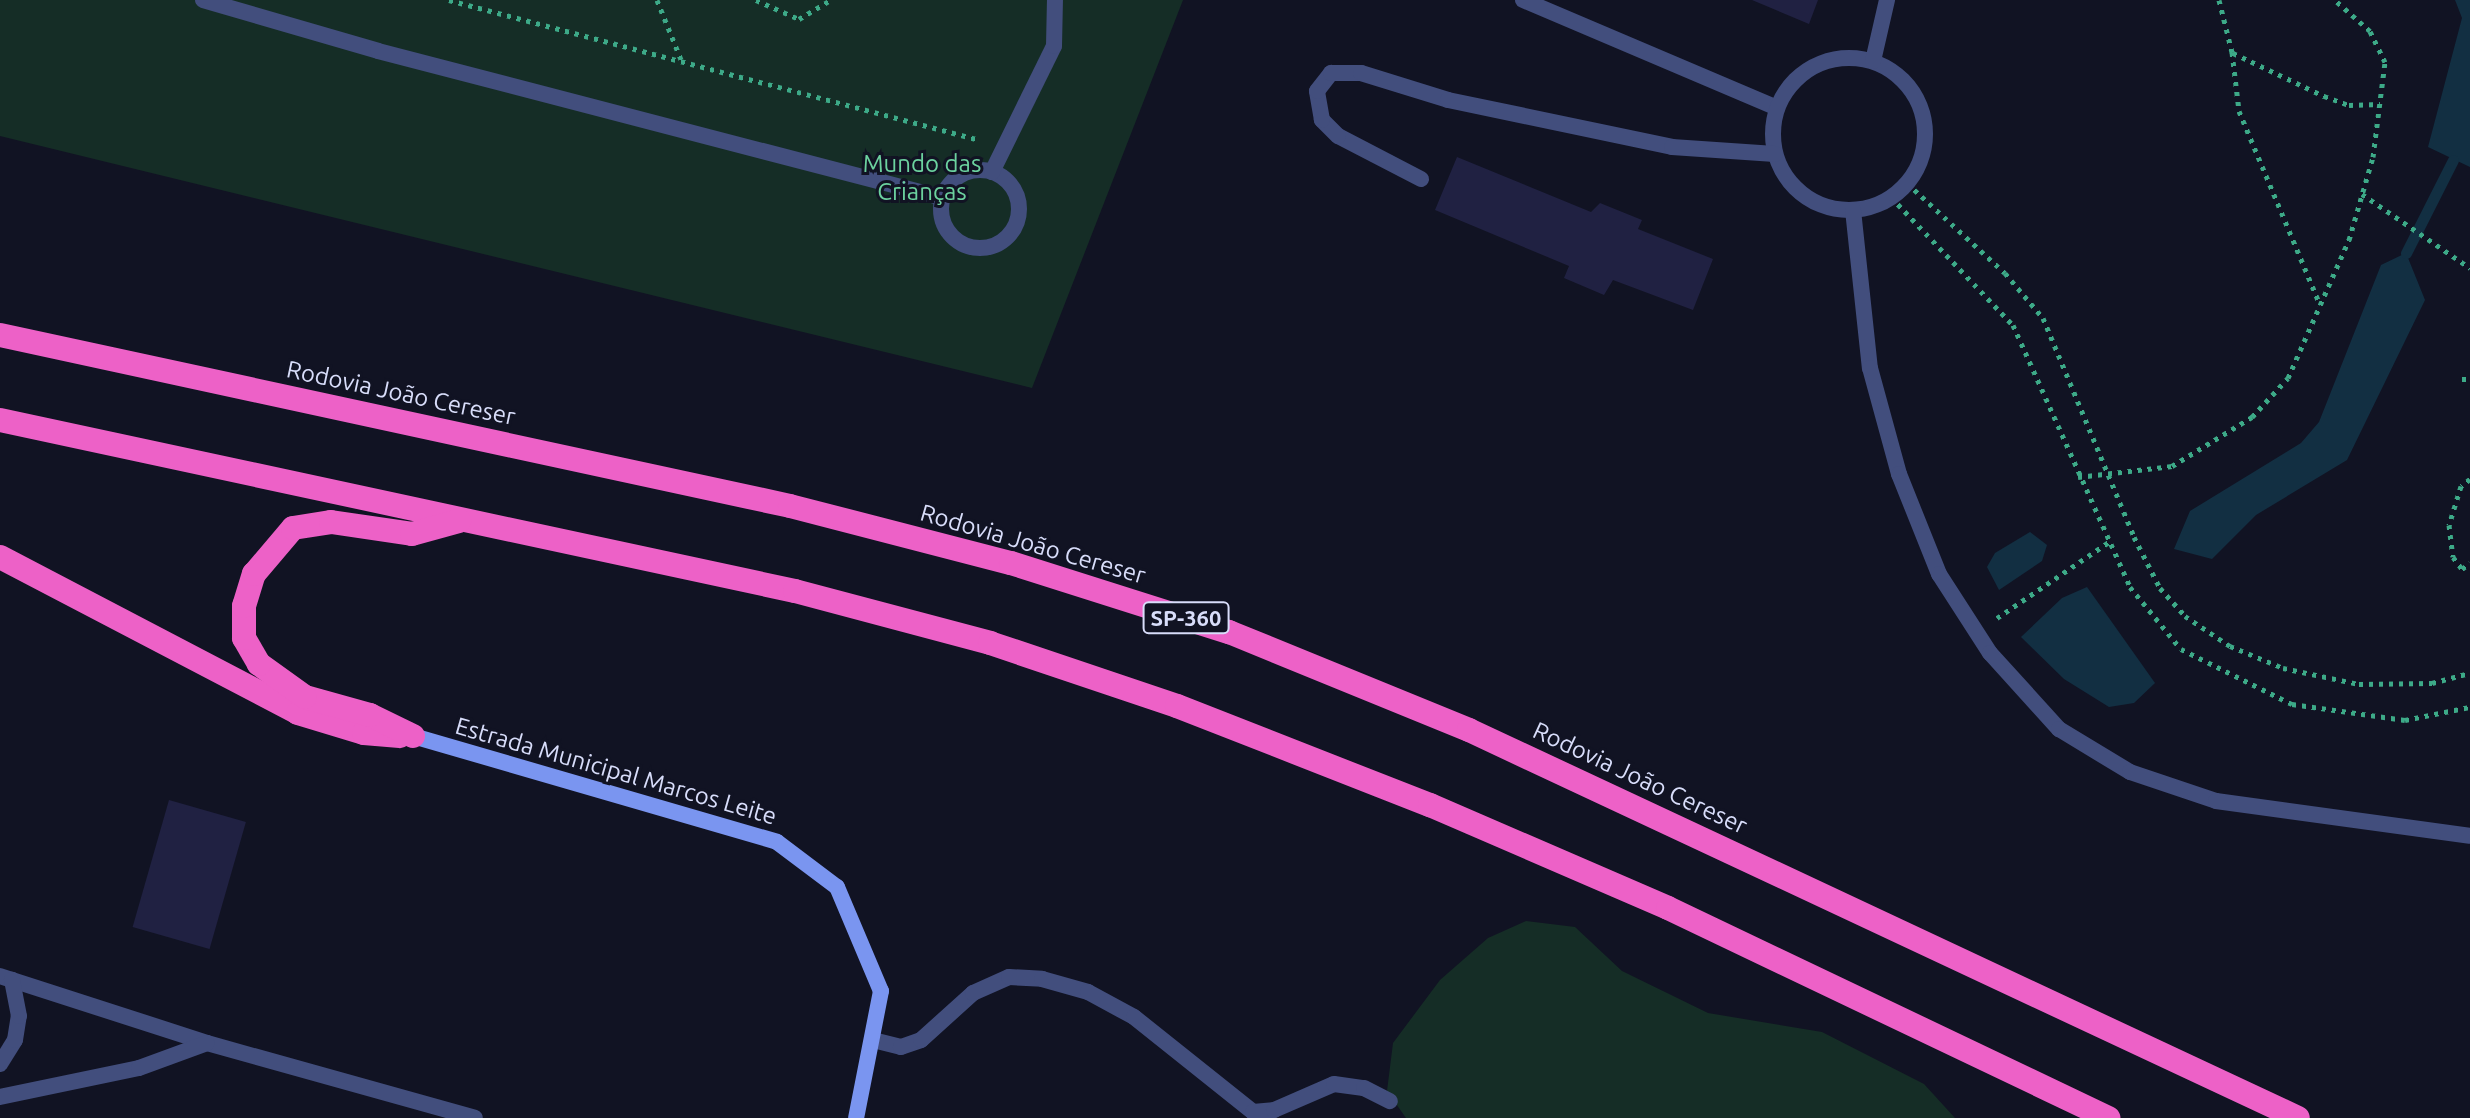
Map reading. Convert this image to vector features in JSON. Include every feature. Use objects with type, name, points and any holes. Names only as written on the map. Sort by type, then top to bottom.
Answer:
[{"type":"highway","name":"Rodovia João Cereser","points":[[0,335],[790,506],[1011,563],[1229,632],[1469,730],[2298,1118]]},
{"type":"highway","points":[[0,420],[795,591],[990,643],[1177,706],[1430,805],[1654,902],[2109,1118]]},
{"type":"highway","points":[[413,736],[370,715],[305,697],[259,664],[244,638],[244,606],[254,574],[293,528],[331,522],[412,534],[465,520]]},
{"type":"highway","points":[[0,557],[298,713],[364,733],[413,736]]},
{"type":"street","points":[[203,0],[378,51],[943,198]]},
{"type":"street","points":[[992,172],[1054,46],[1055,0]]},
{"type":"street","points":[[1523,0],[1777,108]]},
{"type":"street","points":[[1873,61],[1887,0]]},
{"type":"street","points":[[1850,57],[1873,61],[1897,74],[1914,94],[1924,118],[1925,144],[1907,183],[1891,197],[1853,210],[1827,207],[1803,195],[1785,176],[1775,154],[1777,108],[1805,70],[1850,57]]},
{"type":"street","points":[[1421,179],[1338,136],[1322,120],[1317,91],[1331,73],[1361,73],[1448,100],[1672,147],[1775,154]]},
{"type":"street","points":[[992,172],[1005,179],[1019,206],[1018,221],[999,244],[984,248],[956,239],[946,228],[943,198],[962,175],[992,172]]},
{"type":"street","points":[[1853,210],[1870,368],[1899,474],[1939,574],[1977,632],[2059,729],[2130,772],[2216,801],[2470,836]]},
{"type":"street","name":"Estrada Municipal Marcos Leite","points":[[413,736],[777,842],[837,887],[881,991],[856,1118]]},
{"type":"street","points":[[873,1040],[901,1047],[911,1043],[973,993],[1009,977],[1042,979],[1088,992],[1134,1017],[1253,1112],[1274,1110],[1334,1084],[1364,1088],[1390,1101]]},
{"type":"street","points":[[6,978],[207,1043],[475,1118]]},
{"type":"street","points":[[0,1064],[15,1040],[19,1016],[6,978]]},
{"type":"street","points":[[0,1097],[139,1068],[207,1043]]},
{"type":"path","points":[[449,0],[984,141]]},
{"type":"path","points":[[657,0],[682,62]]},
{"type":"path","points":[[756,0],[799,19],[831,0]]},
{"type":"path","points":[[2219,0],[2232,52],[2239,111],[2321,306]]},
{"type":"path","points":[[2078,477],[2108,476],[2172,466],[2252,417],[2288,378],[2321,306],[2362,194],[2380,104],[2385,62],[2370,31],[2335,0]]},
{"type":"path","points":[[2232,52],[2349,105],[2380,104]]},
{"type":"path","points":[[1907,183],[2005,273],[2043,318],[2108,476],[2160,588],[2185,616],[2230,646],[2283,668],[2359,684],[2432,683],[2470,673]]},
{"type":"path","points":[[2362,194],[2470,268]]},
{"type":"path","points":[[1891,197],[2013,325],[2078,477],[2130,587],[2181,649],[2292,704],[2405,720],[2470,707]]},
{"type":"path","points":[[2462,379],[2470,379]]},
{"type":"path","points":[[2470,479],[2461,486],[2449,525],[2453,557],[2462,569],[2470,563]]},
{"type":"path","points":[[1977,632],[2109,542]]},
{"type":"green space","name":"Mundo das Crianças","points":[[0,0],[1183,0],[1032,388],[0,136]]},
{"type":"green space","points":[[1526,921],[1575,927],[1622,971],[1708,1013],[1822,1032],[1924,1084],[1955,1118],[1406,1118],[1387,1091],[1393,1043],[1440,980],[1488,938]]},
{"type":"water","points":[[2455,0],[2470,0],[2470,167],[2428,147],[2462,18]]},
{"type":"water","points":[[2406,253],[2425,300],[2347,460],[2256,515],[2212,559],[2174,549],[2190,511],[2301,443],[2319,422],[2381,265]]},
{"type":"water","points":[[2030,532],[2047,545],[2042,561],[1999,590],[1987,567],[1995,553]]},
{"type":"water","points":[[2087,587],[2155,683],[2134,703],[2109,707],[2064,679],[2021,637],[2062,598]]},
{"type":"building","points":[[1752,0],[1818,0],[1809,24]]},
{"type":"building","points":[[1457,157],[1591,212],[1600,203],[1642,220],[1638,229],[1713,259],[1693,310],[1613,280],[1604,295],[1564,278],[1569,266],[1435,210]]},
{"type":"building","points":[[169,800],[246,822],[210,949],[133,927]]},
{"type":"waterway","points":[[2406,253],[2453,160]]}]
